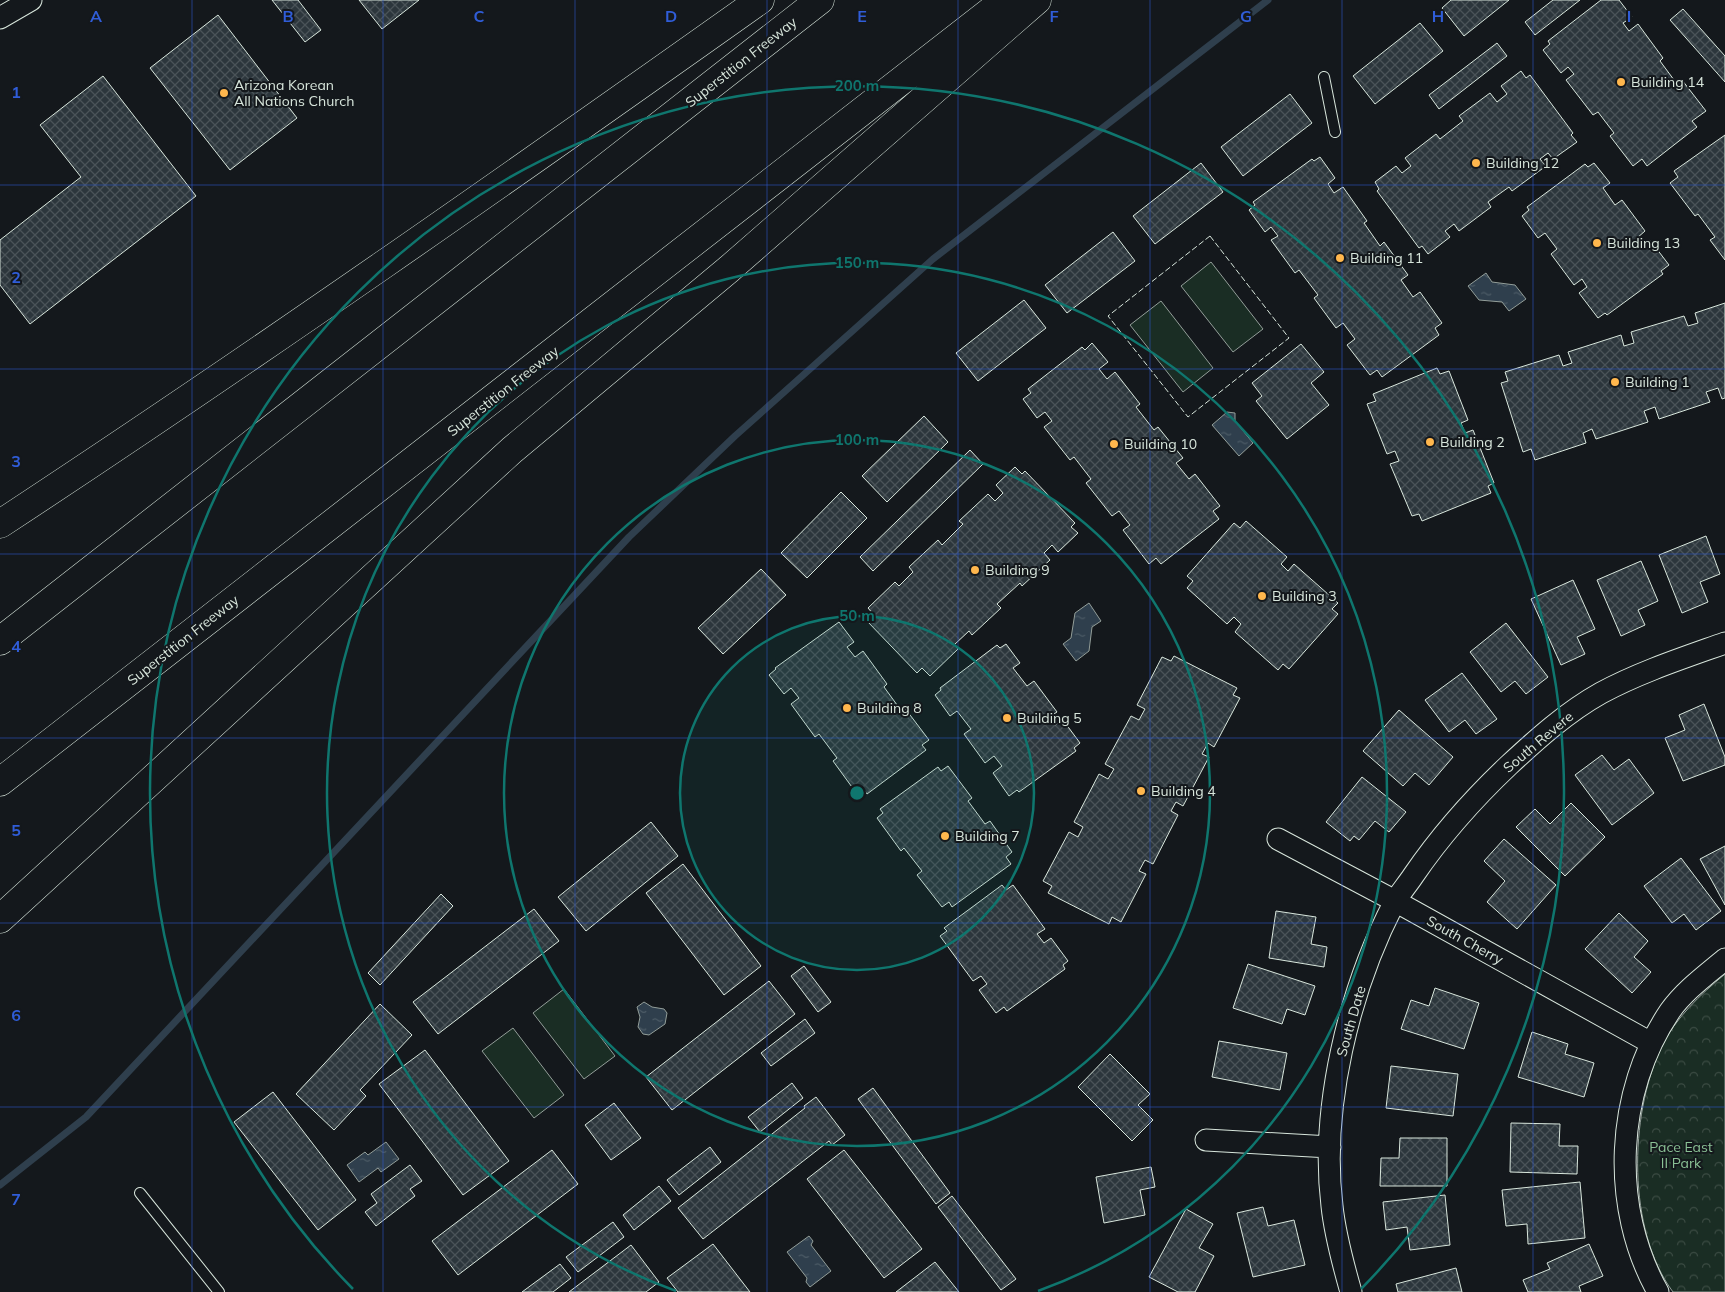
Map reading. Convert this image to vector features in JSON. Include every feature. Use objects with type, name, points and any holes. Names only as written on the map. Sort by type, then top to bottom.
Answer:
[{"type":"highway","points":[[0,524],[107,454],[374,271],[760,0]]},
{"type":"highway","name":"Superstition Freeway","points":[[0,640],[820,0]]},
{"type":"highway","name":"Superstition Freeway","points":[[0,782],[1005,0]]},
{"type":"highway","points":[[0,919],[512,450],[729,269],[1037,0]]},
{"type":"street","points":[[0,18],[31,0]]},
{"type":"street","name":"South Revere","points":[[1396,901],[1436,842],[1482,790],[1549,729],[1600,694],[1671,662],[1725,644]]},
{"type":"street","name":"South Cherry","points":[[1278,839],[1396,901],[1651,1043]]},
{"type":"street","name":"South Date","points":[[1351,1292],[1341,1255],[1332,1206],[1330,1147],[1336,1076],[1354,1006],[1375,944],[1396,901]]},
{"type":"street","points":[[1658,1292],[1640,1254],[1630,1213],[1624,1172],[1628,1120],[1651,1043],[1672,1010],[1695,984],[1725,959]]},
{"type":"street","points":[[1206,1140],[1330,1147]]},
{"type":"lane","points":[[1324,77],[1334,132]]},
{"type":"lane","points":[[140,1193],[219,1292]]},
{"type":"green space","points":[[1211,262],[1263,329],[1233,352],[1181,286]]},
{"type":"green space","points":[[1161,301],[1213,368],[1183,392],[1130,325]]},
{"type":"green space","name":"Pace East II Park","points":[[1725,974],[1725,1292],[1673,1292],[1658,1267],[1647,1237],[1641,1205],[1638,1172],[1643,1106],[1650,1075],[1661,1048],[1673,1027],[1706,990]]},
{"type":"green space","points":[[564,989],[615,1056],[584,1079],[533,1013]]},
{"type":"green space","points":[[513,1028],[564,1095],[534,1118],[482,1051]]},
{"type":"water","points":[[1486,273],[1492,282],[1515,285],[1526,299],[1509,311],[1502,302],[1479,300],[1468,286]]},
{"type":"water","points":[[1227,412],[1235,413],[1235,421],[1253,443],[1239,456],[1212,425]]},
{"type":"water","points":[[1089,603],[1101,621],[1092,627],[1089,651],[1076,661],[1063,644],[1071,638],[1075,613]]},
{"type":"water","points":[[644,1002],[652,1007],[664,1009],[667,1013],[665,1024],[649,1035],[643,1034],[638,1027],[640,1017],[637,1007]]},
{"type":"water","points":[[386,1142],[399,1159],[381,1172],[378,1168],[359,1182],[347,1165],[365,1152],[368,1155]]},
{"type":"water","points":[[809,1236],[813,1241],[811,1245],[831,1271],[810,1287],[806,1282],[807,1278],[787,1252]]},
{"type":"building","points":[[272,0],[298,0],[321,30],[305,42]]},
{"type":"building","points":[[359,0],[419,0],[382,29]]},
{"type":"building","points":[[1451,0],[1509,0],[1464,36],[1442,8]]},
{"type":"building","points":[[1553,0],[1580,0],[1535,35],[1525,22]]},
{"type":"building","name":"Building 14","points":[[1601,0],[1619,0],[1632,17],[1623,23],[1629,31],[1638,24],[1663,58],[1660,61],[1677,84],[1682,80],[1706,111],[1692,121],[1697,127],[1647,166],[1642,159],[1633,166],[1610,136],[1614,133],[1598,112],[1593,115],[1566,80],[1574,74],[1568,67],[1561,73],[1543,50],[1550,44],[1548,41]]},
{"type":"building","points":[[1683,9],[1725,56],[1725,82],[1670,20]]},
{"type":"building","name":"Arizona Korean All Nations Church","points":[[218,15],[297,118],[230,170],[150,68]]},
{"type":"building","points":[[1420,23],[1443,51],[1375,104],[1353,76]]},
{"type":"building","points":[[1497,43],[1507,56],[1439,109],[1429,95]]},
{"type":"building","name":"Building 12","points":[[1521,71],[1526,78],[1530,75],[1573,133],[1571,135],[1577,142],[1553,159],[1548,153],[1540,159],[1546,166],[1512,191],[1509,187],[1488,202],[1491,207],[1459,231],[1454,224],[1445,231],[1450,237],[1428,254],[1422,246],[1419,248],[1377,191],[1379,189],[1375,182],[1396,166],[1402,173],[1411,166],[1405,158],[1436,134],[1440,139],[1463,121],[1459,116],[1490,93],[1497,102],[1507,94],[1501,86]]},
{"type":"building","points":[[103,76],[196,196],[30,324],[0,285],[0,240],[81,177],[40,125]]},
{"type":"building","points":[[1290,94],[1312,123],[1243,176],[1221,147]]},
{"type":"building","points":[[1725,135],[1725,260],[1710,240],[1715,237],[1698,214],[1695,216],[1670,183],[1678,177],[1674,171]]},
{"type":"building","name":"Building 11","points":[[1320,157],[1335,178],[1328,184],[1334,193],[1343,187],[1367,221],[1364,223],[1380,246],[1384,242],[1408,275],[1401,280],[1413,297],[1420,292],[1442,323],[1435,328],[1439,335],[1382,377],[1377,370],[1370,375],[1347,345],[1355,339],[1343,323],[1336,328],[1314,298],[1318,295],[1299,270],[1295,273],[1271,240],[1278,236],[1271,227],[1265,232],[1249,210],[1255,205],[1253,202],[1312,159],[1314,161]]},
{"type":"building","points":[[1201,163],[1223,192],[1155,244],[1133,216]]},
{"type":"building","name":"Building 13","points":[[1594,163],[1610,183],[1603,188],[1615,205],[1622,200],[1645,231],[1637,238],[1643,246],[1650,240],[1669,265],[1661,271],[1663,274],[1607,315],[1605,313],[1598,318],[1579,293],[1587,287],[1582,279],[1574,285],[1551,254],[1557,249],[1545,233],[1538,238],[1522,216],[1529,210],[1527,207],[1585,164],[1588,167]]},
{"type":"building","points":[[1113,232],[1135,261],[1067,313],[1045,285]]},
{"type":"building","points":[[1024,300],[1046,328],[978,381],[956,353]]},
{"type":"building","name":"Building 1","points":[[1725,303],[1725,398],[1722,399],[1718,388],[1706,392],[1710,402],[1659,419],[1655,407],[1644,411],[1648,422],[1596,439],[1592,429],[1583,433],[1586,443],[1535,460],[1531,449],[1523,452],[1501,383],[1508,381],[1505,372],[1559,355],[1563,366],[1572,363],[1568,352],[1621,335],[1624,346],[1634,343],[1631,332],[1684,316],[1688,326],[1698,323],[1695,313]]},
{"type":"building","name":"Building 10","points":[[1092,343],[1108,362],[1099,369],[1107,379],[1115,372],[1140,404],[1136,407],[1154,430],[1158,427],[1183,458],[1176,463],[1189,479],[1195,474],[1220,506],[1213,511],[1219,519],[1161,564],[1156,558],[1149,564],[1123,530],[1130,525],[1119,511],[1112,516],[1086,483],[1091,479],[1074,457],[1070,460],[1044,427],[1052,421],[1045,412],[1037,418],[1023,399],[1031,393],[1028,389],[1082,347],[1085,350]]},
{"type":"building","points":[[1301,344],[1324,372],[1311,383],[1329,405],[1287,439],[1256,401],[1262,396],[1252,383]]},
{"type":"building","name":"Building 2","points":[[1437,368],[1440,374],[1449,371],[1468,420],[1461,423],[1465,433],[1473,430],[1494,483],[1488,486],[1491,493],[1422,521],[1419,514],[1412,516],[1390,464],[1399,461],[1395,451],[1387,454],[1367,404],[1376,401],[1373,394]]},
{"type":"building","points":[[924,416],[948,442],[887,502],[862,476]]},
{"type":"building","points":[[970,450],[983,464],[873,571],[860,557]]},
{"type":"building","name":"Building 9","points":[[1015,467],[1022,474],[1025,471],[1075,523],[1071,527],[1078,533],[1058,552],[1052,545],[1044,553],[1050,560],[1022,586],[1020,583],[997,604],[1001,608],[972,635],[969,631],[954,645],[958,649],[930,676],[922,668],[917,673],[867,621],[874,615],[868,608],[895,582],[899,586],[913,572],[909,567],[938,540],[942,545],[963,524],[959,521],[988,494],[995,501],[1003,493],[996,485]]},
{"type":"building","points":[[841,492],[867,518],[807,578],[781,553]]},
{"type":"building","name":"Building 3","points":[[1246,521],[1287,557],[1281,564],[1288,571],[1294,564],[1338,603],[1332,609],[1338,614],[1289,669],[1283,664],[1278,670],[1235,632],[1241,624],[1234,617],[1227,624],[1187,588],[1193,581],[1187,576],[1234,523],[1240,528]]},
{"type":"building","points":[[1706,536],[1720,574],[1700,582],[1708,602],[1682,613],[1659,555]]},
{"type":"building","points":[[1641,561],[1658,601],[1638,610],[1645,625],[1621,636],[1597,580]]},
{"type":"building","points":[[761,569],[786,595],[723,654],[698,628]]},
{"type":"building","points":[[1573,580],[1595,629],[1577,637],[1585,654],[1561,665],[1531,599]]},
{"type":"building","name":"Building 8","points":[[839,622],[854,642],[847,647],[855,657],[863,651],[887,684],[884,687],[900,709],[904,707],[929,740],[922,745],[926,750],[867,794],[864,790],[857,794],[833,761],[837,758],[819,734],[815,737],[791,704],[799,698],[791,688],[784,694],[769,675],[775,668]]},
{"type":"building","points":[[1506,623],[1548,677],[1526,694],[1515,681],[1501,692],[1470,652]]},
{"type":"building","name":"Building 5","points":[[1006,644],[1020,663],[1013,668],[1027,686],[1034,681],[1057,712],[1049,717],[1055,725],[1063,720],[1080,743],[1074,748],[1076,751],[1019,792],[1017,790],[1009,796],[993,773],[1002,766],[994,756],[985,763],[964,734],[971,729],[957,711],[950,716],[935,695],[941,690],[940,688],[997,645],[1000,648]]},
{"type":"building","name":"Building 4","points":[[1174,656],[1237,688],[1233,695],[1240,698],[1214,747],[1208,743],[1202,754],[1209,757],[1183,806],[1176,802],[1171,811],[1178,815],[1153,864],[1145,860],[1139,871],[1146,874],[1121,922],[1112,917],[1109,924],[1048,893],[1052,886],[1043,881],[1069,832],[1078,837],[1083,827],[1074,822],[1099,774],[1108,779],[1114,769],[1105,764],[1131,716],[1139,720],[1145,709],[1137,705],[1162,657],[1171,661]]},
{"type":"building","points":[[1462,673],[1497,719],[1476,734],[1465,720],[1449,732],[1425,700]]},
{"type":"building","points":[[1704,704],[1725,757],[1725,765],[1683,781],[1665,738],[1685,730],[1679,715]]},
{"type":"building","points":[[1399,710],[1453,757],[1429,785],[1415,773],[1403,786],[1363,751]]},
{"type":"building","points":[[1602,755],[1614,770],[1629,759],[1654,793],[1612,825],[1575,775]]},
{"type":"building","name":"Building 7","points":[[948,766],[972,798],[968,801],[985,824],[990,821],[1012,852],[1006,857],[1011,864],[952,907],[949,902],[942,907],[917,875],[922,871],[904,848],[901,851],[877,818],[883,813],[880,809],[938,767],[941,771]]},
{"type":"building","points":[[1362,777],[1406,812],[1389,832],[1375,821],[1359,840],[1354,836],[1350,841],[1326,822]]},
{"type":"building","points":[[1571,803],[1605,837],[1565,876],[1516,827],[1535,809],[1550,824]]},
{"type":"building","points":[[651,822],[678,856],[586,931],[558,897]]},
{"type":"building","points":[[1504,839],[1556,885],[1517,929],[1487,902],[1505,881],[1484,861]]},
{"type":"building","points":[[1725,846],[1725,905],[1700,859]]},
{"type":"building","points":[[1681,858],[1721,911],[1696,930],[1684,914],[1672,923],[1644,886]]},
{"type":"building","points":[[683,864],[761,966],[724,995],[646,893]]},
{"type":"building","points":[[1002,885],[1006,890],[1013,885],[1045,929],[1037,934],[1044,943],[1051,938],[1068,961],[1063,965],[1065,969],[1007,1011],[1004,1007],[996,1013],[979,990],[987,984],[981,976],[973,981],[940,936],[947,931],[944,928]]},
{"type":"building","points":[[441,894],[453,906],[380,985],[368,973]]},
{"type":"building","points":[[534,909],[559,941],[438,1034],[413,1002]]},
{"type":"building","points":[[1276,911],[1316,917],[1311,944],[1327,947],[1324,967],[1269,958]]},
{"type":"building","points":[[1619,913],[1648,941],[1634,957],[1651,972],[1632,993],[1585,949]]},
{"type":"building","points":[[1248,964],[1315,986],[1305,1015],[1287,1009],[1282,1024],[1233,1008]]},
{"type":"building","points":[[804,966],[831,1002],[818,1012],[791,976]]},
{"type":"building","points":[[769,981],[795,1014],[672,1110],[646,1077]]},
{"type":"building","points":[[1435,988],[1479,1003],[1464,1049],[1401,1029],[1411,1000],[1429,1006]]},
{"type":"building","points":[[380,1004],[412,1035],[360,1090],[366,1096],[334,1130],[296,1094]]},
{"type":"building","points":[[805,1019],[815,1033],[771,1066],[761,1053]]},
{"type":"building","points":[[1532,1032],[1568,1044],[1565,1054],[1594,1063],[1584,1097],[1518,1077]]},
{"type":"building","points":[[1219,1041],[1287,1053],[1280,1090],[1212,1077]]},
{"type":"building","points":[[425,1050],[509,1161],[463,1195],[379,1084]]},
{"type":"building","points":[[1110,1054],[1150,1094],[1138,1105],[1153,1120],[1132,1141],[1078,1087]]},
{"type":"building","points":[[1391,1066],[1458,1074],[1453,1116],[1386,1108]]},
{"type":"building","points":[[792,1083],[803,1098],[760,1132],[748,1117]]},
{"type":"building","points":[[873,1088],[950,1193],[936,1204],[858,1099]]},
{"type":"building","points":[[273,1092],[356,1200],[318,1230],[234,1122]]},
{"type":"building","points":[[816,1097],[845,1135],[832,1145],[829,1141],[703,1239],[678,1208],[805,1108],[804,1106]]},
{"type":"building","points":[[614,1103],[641,1138],[611,1160],[585,1125]]},
{"type":"building","points":[[1511,1123],[1560,1124],[1559,1146],[1578,1146],[1577,1174],[1510,1172]]},
{"type":"building","points":[[1400,1138],[1447,1138],[1447,1186],[1380,1186],[1381,1158],[1399,1158]]},
{"type":"building","points":[[710,1147],[721,1162],[679,1195],[667,1180]]},
{"type":"building","points":[[552,1150],[578,1184],[458,1275],[432,1241]]},
{"type":"building","points":[[844,1150],[922,1249],[884,1278],[807,1179]]},
{"type":"building","points":[[410,1165],[422,1181],[410,1189],[415,1196],[376,1226],[365,1212],[377,1203],[371,1194]]},
{"type":"building","points":[[1151,1167],[1155,1187],[1140,1190],[1145,1215],[1104,1223],[1096,1177]]},
{"type":"building","points":[[1580,1182],[1585,1238],[1528,1244],[1527,1224],[1506,1226],[1502,1190]]},
{"type":"building","points":[[659,1186],[671,1201],[634,1230],[623,1215]]},
{"type":"building","points":[[1445,1195],[1450,1245],[1410,1250],[1407,1227],[1386,1230],[1383,1202]]},
{"type":"building","points":[[952,1196],[1016,1279],[1001,1290],[938,1207]]},
{"type":"building","points":[[1263,1207],[1268,1226],[1294,1220],[1305,1265],[1253,1277],[1237,1213]]},
{"type":"building","points":[[1186,1209],[1213,1224],[1199,1248],[1214,1256],[1195,1292],[1178,1292],[1149,1277]]},
{"type":"building","points":[[613,1222],[624,1237],[578,1272],[566,1257]]},
{"type":"building","points":[[713,1244],[750,1292],[678,1292],[667,1278]]},
{"type":"building","points":[[1589,1244],[1603,1276],[1579,1286],[1581,1292],[1528,1292],[1523,1280],[1550,1269],[1547,1263]]},
{"type":"building","points":[[631,1245],[659,1282],[646,1292],[569,1292]]},
{"type":"building","points":[[935,1262],[959,1292],[896,1292]]},
{"type":"building","points":[[560,1264],[571,1278],[553,1292],[522,1292]]},
{"type":"building","points":[[1456,1268],[1462,1292],[1398,1292],[1396,1284]]},
{"type":"waterway","points":[[0,1185],[86,1117],[629,537],[735,436],[933,259],[1268,0]]},
{"type":"fence","points":[[1210,236],[1289,338],[1188,417],[1108,316],[1210,236]]},
{"type":"place","name":"Building 14","points":[[1621,82]]},
{"type":"place","name":"Arizona Korean All Nations Church","points":[[224,93]]},
{"type":"place","name":"Building 12","points":[[1476,163]]},
{"type":"place","name":"Building 13","points":[[1597,243]]},
{"type":"place","name":"Building 11","points":[[1340,258]]},
{"type":"place","name":"Building 1","points":[[1615,382]]},
{"type":"place","name":"Building 2","points":[[1430,442]]},
{"type":"place","name":"Building 10","points":[[1114,444]]},
{"type":"place","name":"Building 9","points":[[975,570]]},
{"type":"place","name":"Building 3","points":[[1262,596]]},
{"type":"place","name":"Building 8","points":[[847,708]]},
{"type":"place","name":"Building 5","points":[[1007,718]]},
{"type":"place","name":"Building 4","points":[[1141,791]]},
{"type":"place","name":"Building 7","points":[[945,836]]}]
